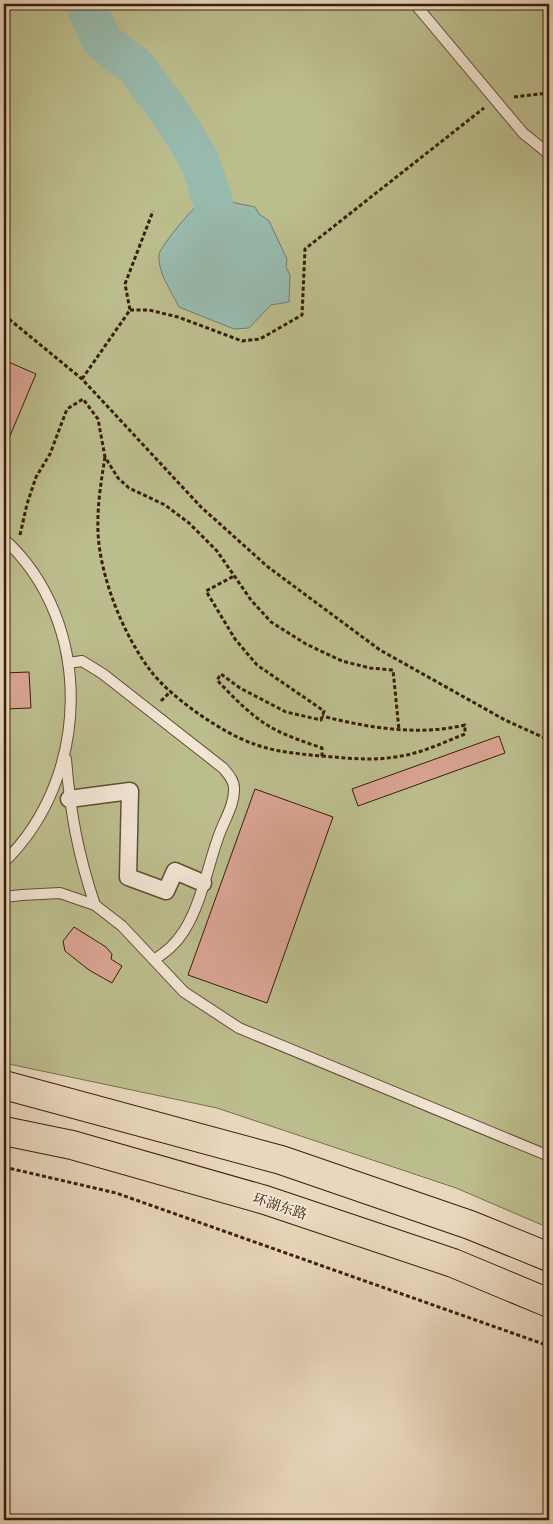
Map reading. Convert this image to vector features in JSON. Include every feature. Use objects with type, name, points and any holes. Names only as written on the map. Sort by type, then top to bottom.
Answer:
[{"type":"main road","points":[[4,1085],[281,1160],[470,1224],[549,1257]]},
{"type":"main road","name":"环湖东路","points":[[4,1131],[72,1146],[265,1200],[453,1263],[549,1303]]},
{"type":"street","points":[[69,799],[130,791],[128,877],[166,891],[175,871],[203,883]]},
{"type":"lane","points":[[415,4],[523,133],[549,154]]},
{"type":"lane","points":[[4,539],[25,562],[41,586],[53,612],[63,639],[68,663],[71,705],[65,752],[57,780],[45,806],[30,831],[13,854],[4,862]]},
{"type":"lane","points":[[68,663],[82,661],[103,674],[223,768],[231,778],[234,786],[231,805],[218,837],[197,904],[184,930],[170,949],[154,960]]},
{"type":"lane","points":[[65,752],[69,799],[76,844],[95,905]]},
{"type":"lane","points":[[4,897],[60,893],[95,905],[122,926],[184,992],[240,1028],[549,1156]]},
{"type":"path","points":[[130,310],[149,310],[178,317],[242,341],[260,339],[302,315],[305,249],[495,100],[549,93]]},
{"type":"path","points":[[82,378],[130,310],[125,284],[153,212]]},
{"type":"path","points":[[4,315],[82,378],[201,507],[268,567],[380,650],[505,720],[549,740]]},
{"type":"path","points":[[13,549],[22,532],[27,504],[36,477],[50,454],[67,409],[83,399],[98,419],[106,456],[99,492],[98,533],[104,570],[117,610],[133,644],[150,671],[170,691],[201,716],[228,733],[254,744],[287,753],[360,759],[395,757],[421,751],[465,734],[465,725],[418,731],[400,730],[351,724],[322,716]]},
{"type":"path","points":[[106,456],[118,478],[129,488],[165,506],[189,523],[217,551],[251,600],[271,622],[306,644],[342,661],[370,668],[393,670],[400,730]]},
{"type":"path","points":[[234,576],[206,591],[220,615],[257,665],[324,712],[321,720],[286,712],[240,688],[221,674],[217,680],[233,697],[272,728],[290,737],[322,748],[322,756]]},
{"type":"path","points":[[4,1167],[116,1193],[549,1346]]},
{"type":"green space","points":[[4,4],[549,4],[549,1228],[456,1188],[217,1108],[4,1063]]},
{"type":"shaded area","points":[[226,201],[255,207],[259,214],[269,221],[287,259],[286,267],[290,275],[289,302],[271,305],[249,328],[234,329],[179,307],[164,279],[160,267],[159,254],[165,243],[196,206],[206,202]]},
{"type":"building","points":[[4,360],[36,374],[4,450]]},
{"type":"building","points":[[29,672],[31,708],[4,709],[4,673]]},
{"type":"building","points":[[499,736],[505,753],[358,806],[352,789]]},
{"type":"building","points":[[255,789],[333,817],[267,1003],[188,975]]},
{"type":"building","points":[[74,927],[106,947],[112,954],[111,959],[122,966],[112,983],[89,970],[65,951],[63,941]]},
{"type":"waterway","points":[[85,4],[102,41],[136,67],[173,117],[200,161],[213,202]]}]
